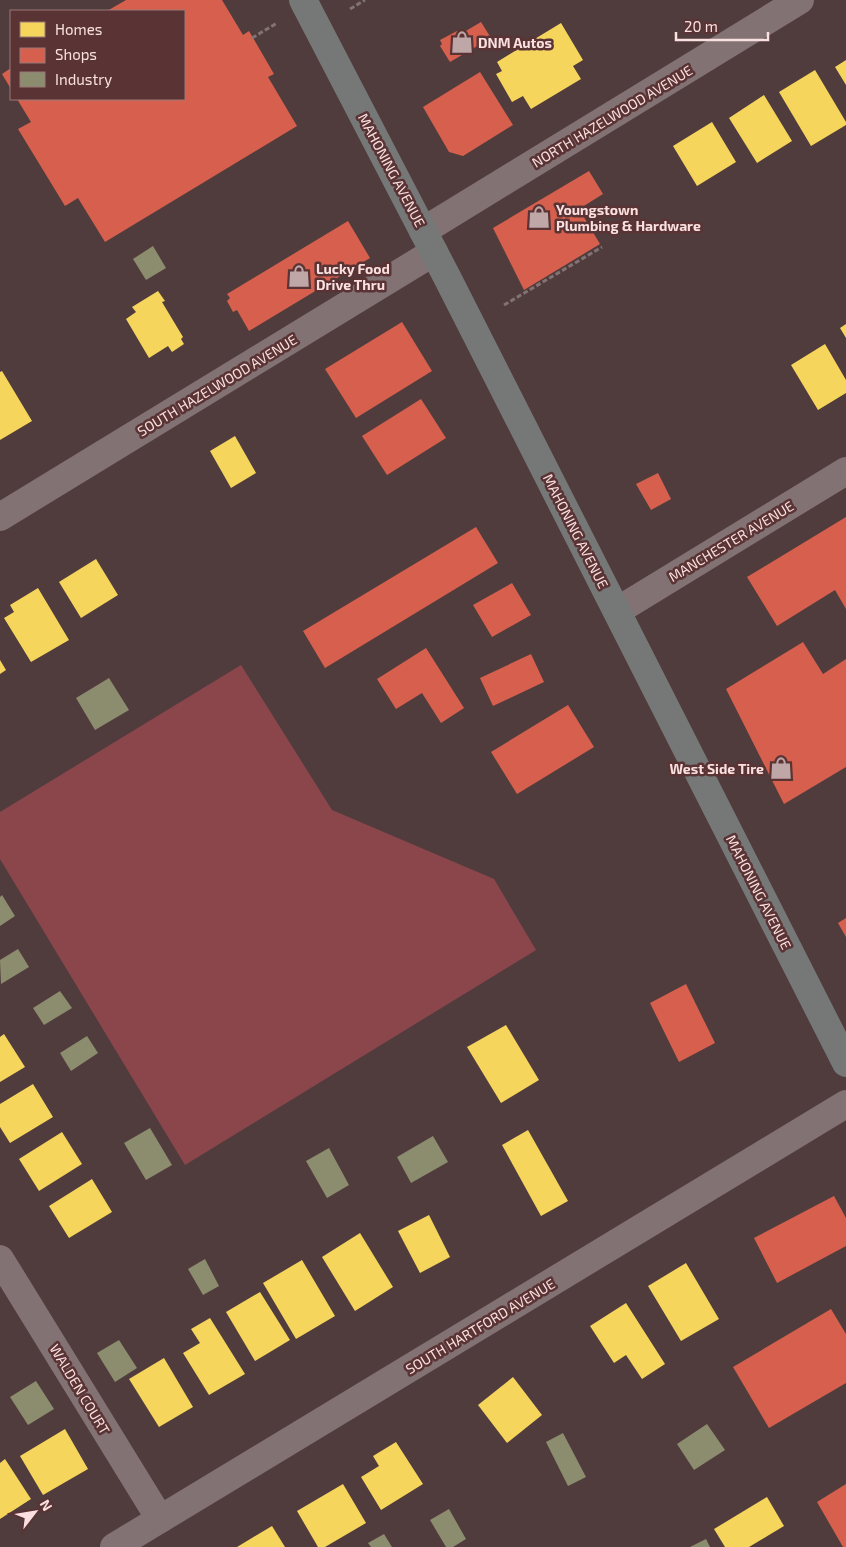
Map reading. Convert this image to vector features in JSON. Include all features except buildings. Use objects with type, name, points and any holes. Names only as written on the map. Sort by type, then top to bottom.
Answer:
[{"type":"main road","name":"MAHONING AVENUE","points":[[303,0],[429,242],[846,1063]]},
{"type":"street","name":"NORTH HAZELWOOD AVENUE","points":[[429,242],[800,0]]},
{"type":"street","name":"SOUTH HAZELWOOD AVENUE","points":[[0,517],[429,242]]},
{"type":"street","name":"MANCHESTER AVENUE","points":[[617,611],[846,471]]},
{"type":"street","name":"SOUTH HARTFORD AVENUE","points":[[114,1547],[846,1104]]},
{"type":"street","name":"WALDEN COURT","points":[[0,1259],[160,1519]]},
{"type":"path","points":[[350,9],[365,0]]},
{"type":"path","points":[[252,38],[277,23]]},
{"type":"path","points":[[504,306],[602,247]]},
{"type":"shaded area","points":[[241,665],[332,810],[494,879],[536,950],[185,1165],[0,859],[0,812]]},
{"type":"place","name":"DNM Autos","points":[[462,42]]},
{"type":"place","name":"Youngstown Plumbing & Hardware","points":[[539,217]]},
{"type":"place","name":"Lucky Food Drive Thru","points":[[299,276]]},
{"type":"place","name":"West Side Tire","points":[[781,768]]}]
